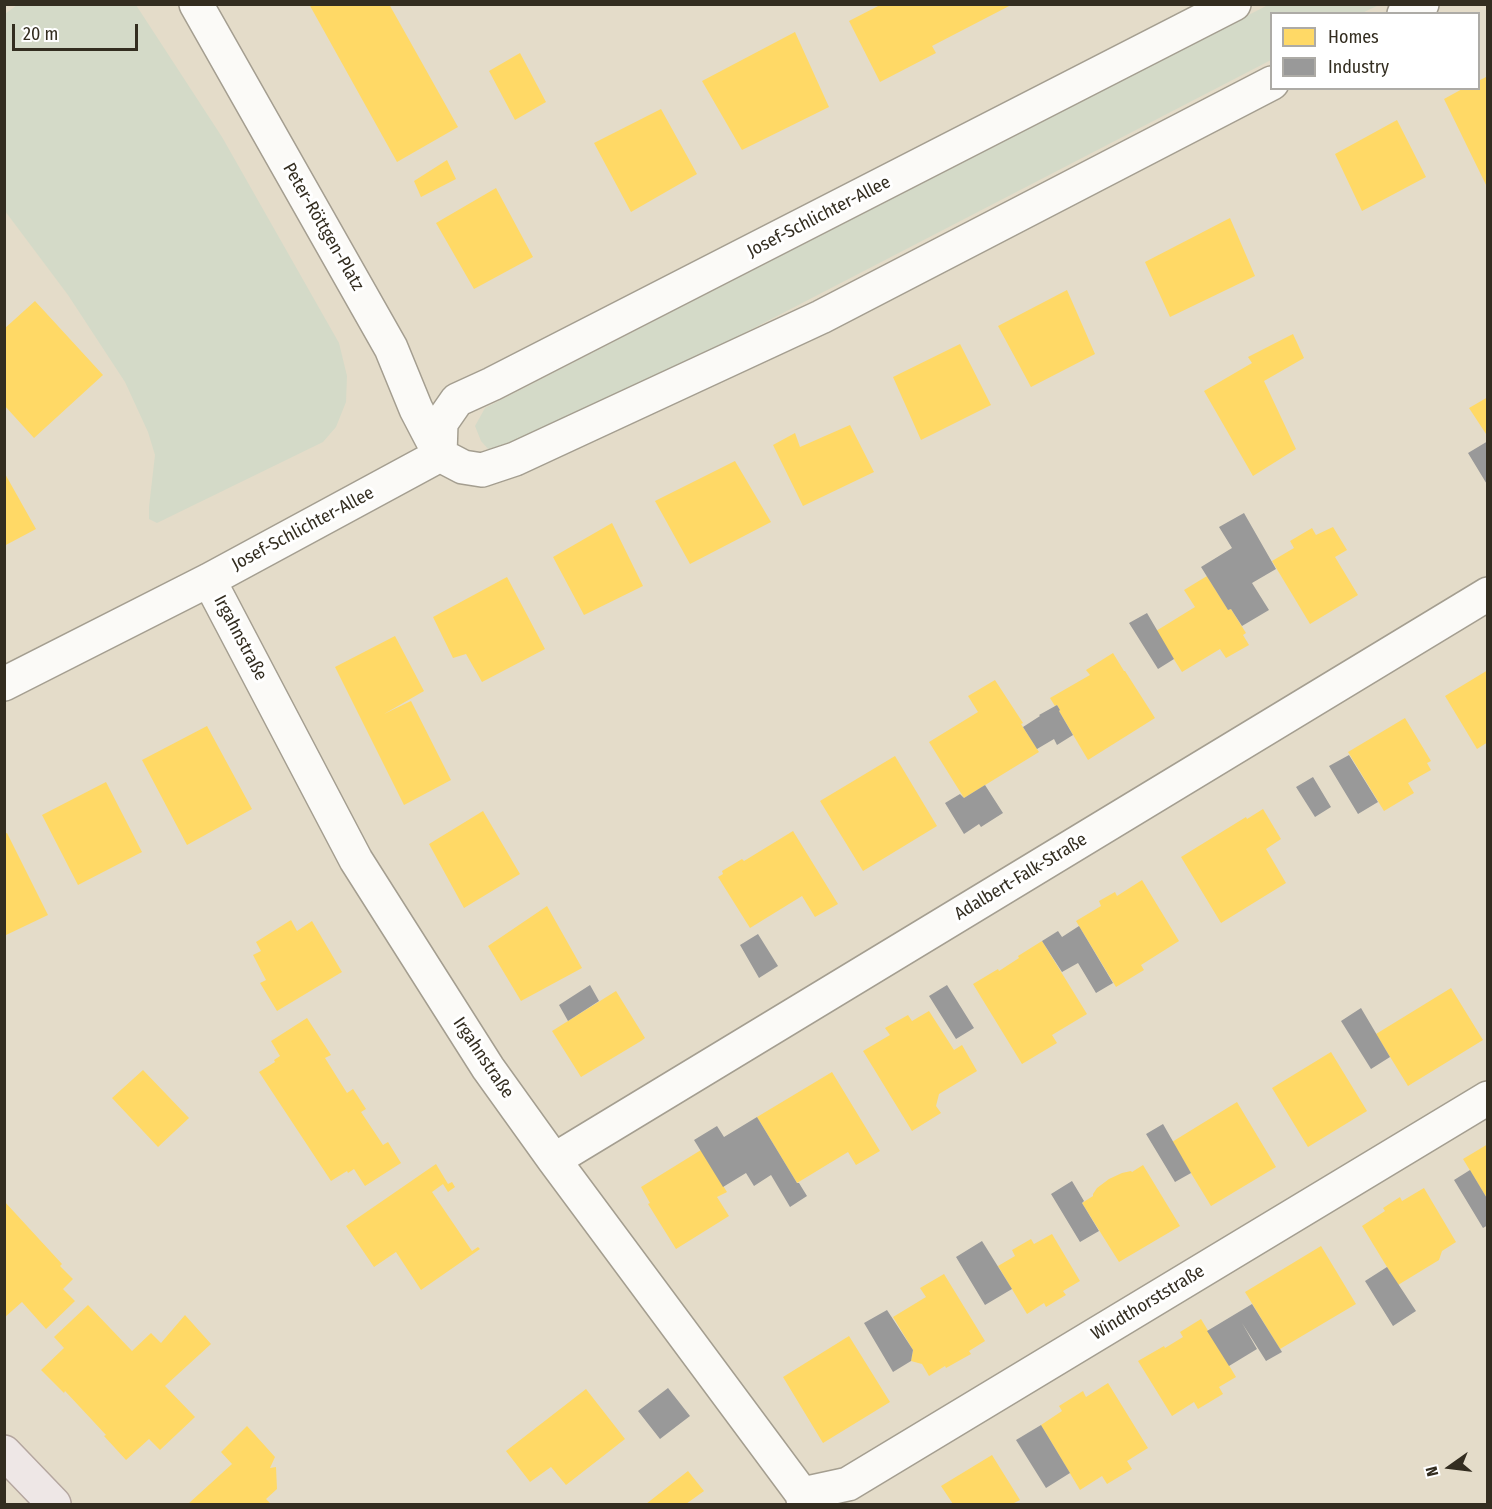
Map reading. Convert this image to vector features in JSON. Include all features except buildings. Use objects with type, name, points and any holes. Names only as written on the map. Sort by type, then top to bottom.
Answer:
[{"type":"main road","points":[[4,1452],[54,1504]]},
{"type":"street","name":"Peter-Röttgen-Platz","points":[[196,4],[391,348],[416,409],[440,455]]},
{"type":"street","name":"Josef-Schlichter-Allee","points":[[4,684],[209,580],[440,455],[441,423],[457,400],[503,379],[1234,4]]},
{"type":"street","points":[[1408,12],[1422,4]]},
{"type":"street","points":[[440,455],[463,467],[482,470],[515,459],[821,317],[1270,84]]},
{"type":"street","name":"Irgahnstraße","points":[[209,580],[356,860],[488,1068],[803,1499]]},
{"type":"street","name":"Adalbert-Falk-Straße","points":[[554,1160],[1488,594]]},
{"type":"street","name":"Windthorststraße","points":[[803,1499],[848,1484],[1488,1098]]},
{"type":"green space","points":[[17,5],[136,5],[222,137],[339,343],[347,376],[346,402],[336,427],[323,442],[157,523],[149,519],[155,455],[148,432],[125,382],[68,295],[5,211],[5,14]]},
{"type":"green space","points":[[1268,5],[1379,5],[1364,12],[1270,12],[1270,61],[563,427],[519,443],[489,450],[481,441],[475,426],[485,408]]}]
